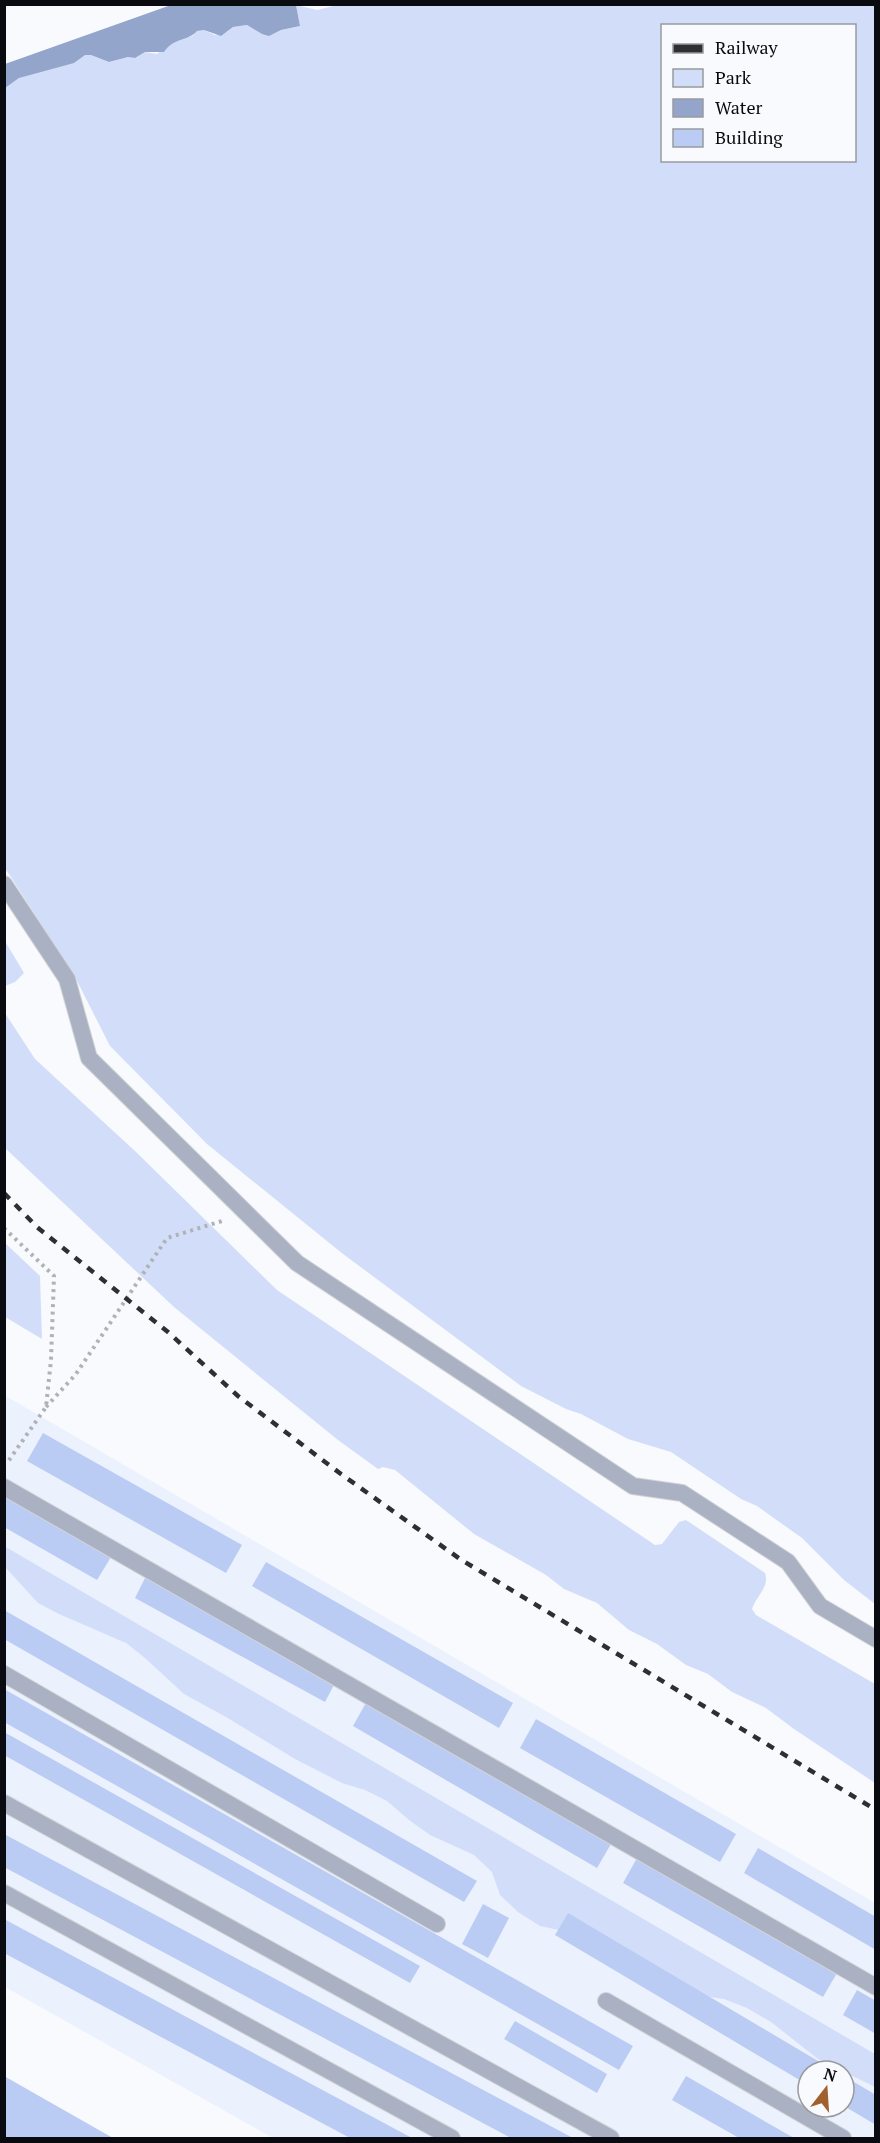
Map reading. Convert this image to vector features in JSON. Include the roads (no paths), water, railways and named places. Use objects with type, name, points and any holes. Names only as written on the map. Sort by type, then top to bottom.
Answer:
[{"type":"lane","points":[[4,884],[67,979],[89,1059],[297,1263],[633,1486],[682,1493],[788,1562],[820,1606],[876,1639]]},
{"type":"lane","points":[[4,1487],[876,1987]]},
{"type":"lane","points":[[4,1674],[437,1924]]},
{"type":"lane","points":[[4,1803],[611,2139]]},
{"type":"lane","points":[[4,1893],[452,2139]]},
{"type":"lane","points":[[606,2001],[843,2139]]},
{"type":"water","points":[[171,5],[296,5],[300,26],[281,30],[269,36],[247,25],[233,27],[221,36],[204,30],[197,31],[172,44],[164,52],[145,52],[135,58],[128,57],[109,62],[85,55],[74,63],[19,78],[5,88],[5,64]]},
{"type":"railway","points":[[4,1193],[37,1227],[168,1332],[238,1396],[341,1474],[460,1559],[876,1810]]}]
